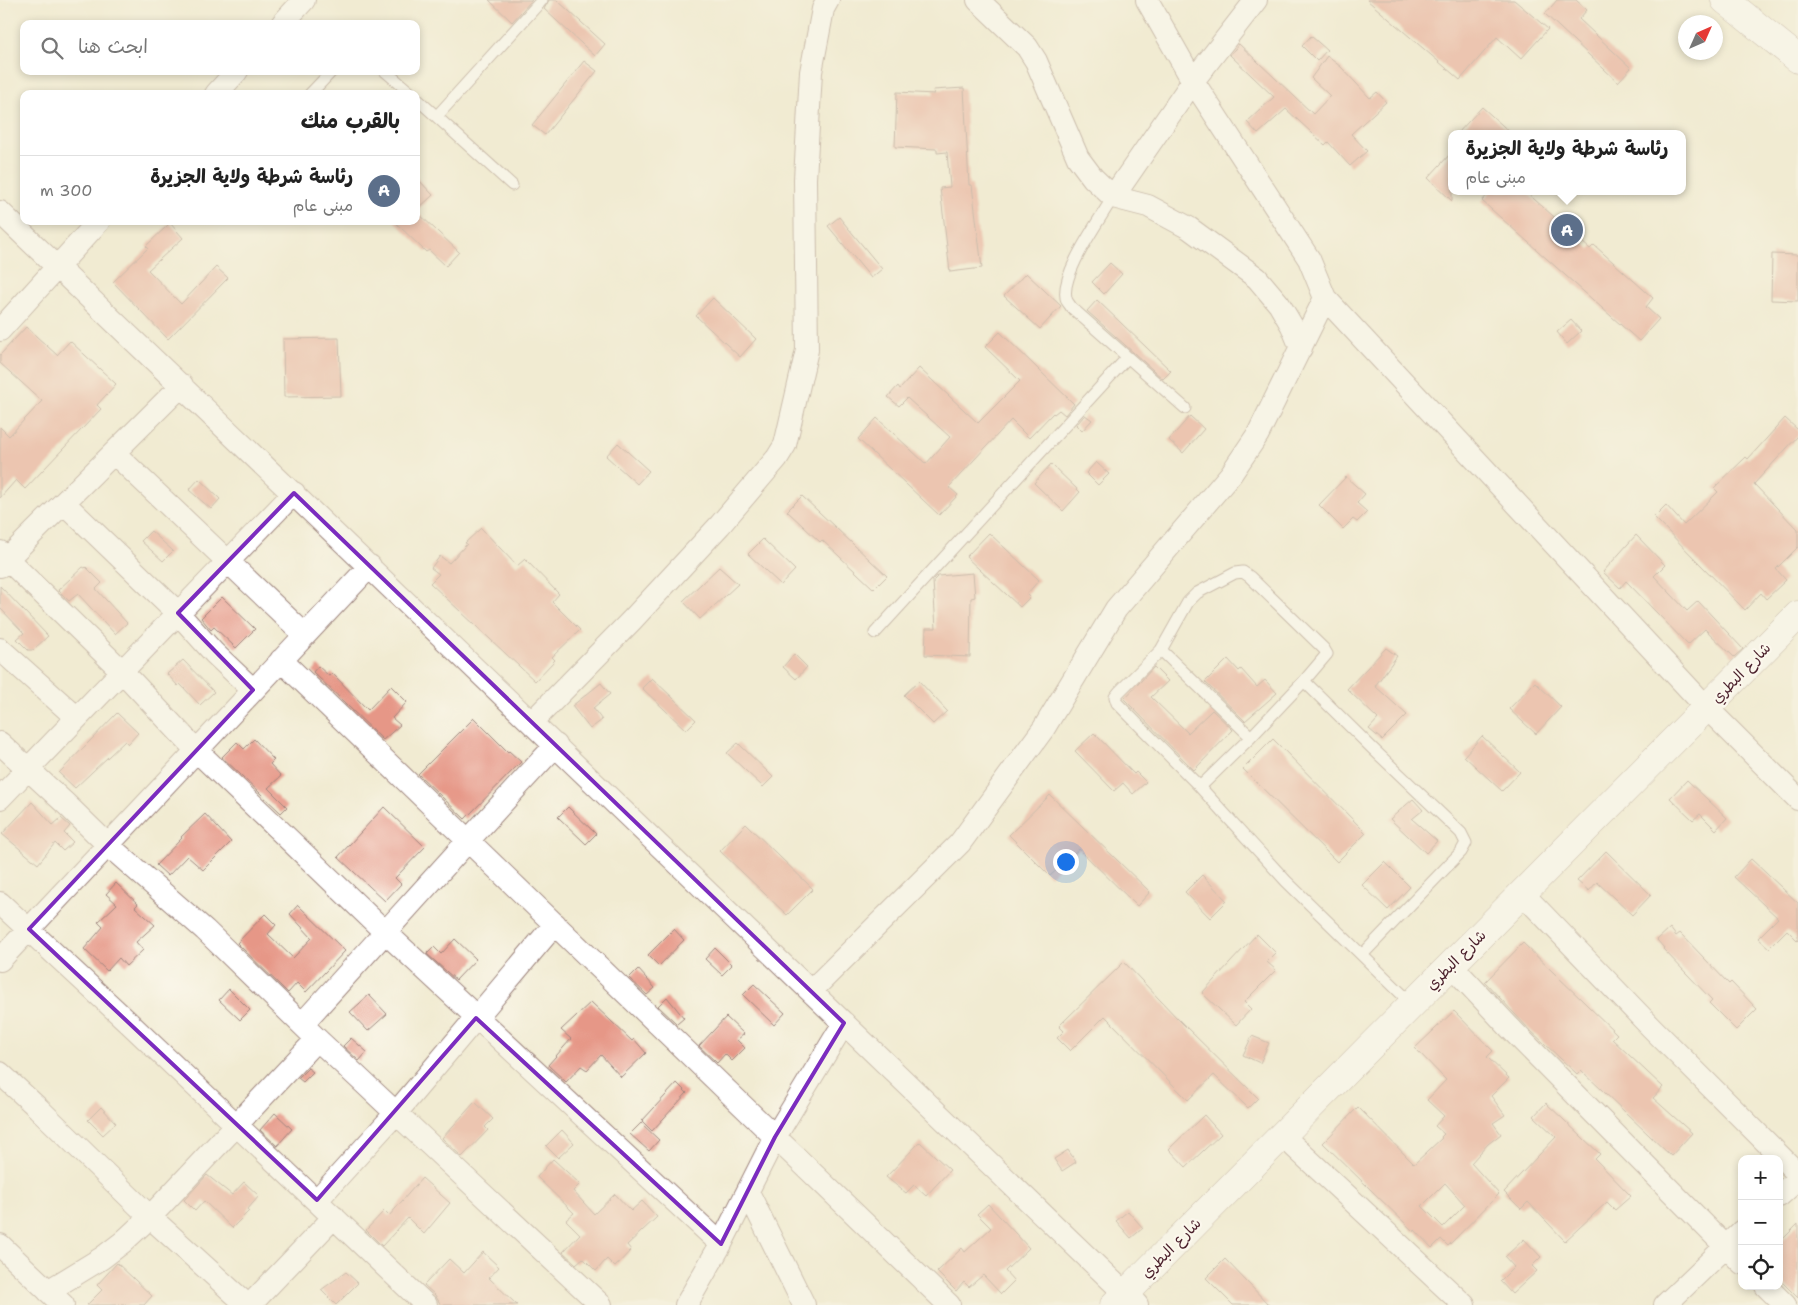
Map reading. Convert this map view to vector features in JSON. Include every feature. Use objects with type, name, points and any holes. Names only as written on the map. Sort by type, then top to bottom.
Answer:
[{"type":"main road","points":[[1726,0],[1798,59]]},
{"type":"main road","name":"شارع البطري","points":[[1125,1301],[1412,1004],[1798,615]]},
{"type":"street","points":[[286,20],[304,0]]},
{"type":"street","points":[[532,722],[632,620],[720,525],[778,458],[785,445],[807,350],[805,179],[811,72],[823,9],[828,0]]},
{"type":"street","points":[[978,0],[1027,47],[1036,61],[1078,158],[1093,178],[1113,197],[1148,206],[1189,228],[1257,278],[1279,304],[1292,326],[1301,348]]},
{"type":"street","points":[[1147,0],[1193,82],[1309,259],[1326,298],[1707,708],[1798,799]]},
{"type":"street","points":[[1113,197],[1193,82],[1256,0]]},
{"type":"street","points":[[220,90],[233,75]]},
{"type":"street","points":[[0,212],[812,992],[1125,1301]]},
{"type":"street","points":[[0,330],[94,225]]},
{"type":"street","points":[[812,992],[960,843],[1044,728],[1116,609],[1231,474],[1258,434],[1326,298]]},
{"type":"street","points":[[182,385],[64,503],[2,559],[122,671],[196,750],[386,933],[721,1244]]},
{"type":"street","points":[[114,453],[305,635]]},
{"type":"street","points":[[0,798],[294,493]]},
{"type":"street","points":[[64,503],[178,613],[214,653],[253,690]]},
{"type":"street","points":[[0,960],[370,566]]},
{"type":"street","points":[[0,649],[77,718]]},
{"type":"street","points":[[281,660],[949,1305]]},
{"type":"street","points":[[0,743],[108,845],[205,930],[600,1305]]},
{"type":"street","points":[[3,1255],[56,1298],[123,1242],[150,1217],[236,1125],[386,933],[467,840],[556,745]]},
{"type":"street","points":[[1522,893],[1644,1020],[1798,1174]]},
{"type":"street","points":[[0,903],[317,1200],[426,1305]]},
{"type":"street","points":[[317,1200],[396,1113],[555,924]]},
{"type":"street","points":[[1451,965],[1510,1028],[1738,1259]]},
{"type":"street","points":[[686,1305],[721,1244],[776,1137],[844,1023]]},
{"type":"street","points":[[0,1073],[150,1217],[248,1305],[334,1217]]},
{"type":"street","points":[[1283,1136],[1464,1305]]},
{"type":"street","points":[[1783,1192],[1798,1178]]},
{"type":"street","points":[[748,1192],[804,1305]]},
{"type":"street","points":[[1665,1305],[1738,1235]]},
{"type":"street","points":[[1770,1290],[1785,1305]]},
{"type":"lane","points":[[438,116],[542,0]]},
{"type":"lane","points":[[314,90],[328,75]]},
{"type":"lane","points":[[390,75],[407,90]]},
{"type":"lane","points":[[420,101],[512,185]]},
{"type":"lane","points":[[1113,197],[1071,267],[1066,294],[1067,300],[1071,307],[1185,408]]},
{"type":"lane","points":[[875,633],[1128,358]]},
{"type":"lane","points":[[1200,787],[1251,737],[1327,654],[1243,572],[1235,574],[1197,593],[1188,602],[1161,650],[1119,692],[1115,697],[1116,702],[1200,787],[1286,881],[1412,1004]]},
{"type":"lane","points":[[1161,650],[1251,737]]},
{"type":"lane","points":[[1304,681],[1372,749],[1461,833],[1466,843],[1461,852],[1362,954]]},
{"type":"highlighted area","points":[[294,493],[844,1023],[775,1137],[721,1244],[476,1018],[317,1200],[29,929],[253,690],[178,613]]},
{"type":"building","points":[[489,0],[532,0],[512,22]]},
{"type":"building","points":[[549,0],[557,0],[605,44],[595,56],[544,9]]},
{"type":"building","points":[[1367,0],[1514,0],[1548,29],[1521,59],[1497,37],[1460,80]]},
{"type":"building","points":[[1557,0],[1576,0],[1587,10],[1579,19],[1631,68],[1618,82],[1545,14]]},
{"type":"building","points":[[1311,36],[1327,50],[1317,61],[1302,46]]},
{"type":"building","points":[[1239,44],[1313,114],[1330,96],[1311,78],[1327,56],[1341,67],[1370,98],[1377,92],[1386,102],[1351,134],[1367,151],[1350,166],[1328,142],[1325,145],[1286,109],[1258,134],[1247,122],[1274,97],[1230,55]]},
{"type":"building","points":[[584,61],[597,71],[545,135],[532,125]]},
{"type":"building","points":[[964,88],[969,185],[972,185],[982,268],[950,272],[940,188],[950,187],[947,152],[937,153],[937,149],[895,147],[897,92],[934,94],[933,90]]},
{"type":"building","points":[[1482,107],[1508,130],[1461,130]]},
{"type":"building","points":[[1448,156],[1448,195],[1452,195],[1452,201],[1428,178]]},
{"type":"building","points":[[420,181],[433,195],[420,207]]},
{"type":"building","points":[[1487,195],[1529,195],[1590,249],[1594,245],[1653,298],[1646,307],[1659,319],[1639,341],[1482,201]]},
{"type":"building","points":[[420,215],[459,252],[446,266],[429,250],[426,252],[398,225],[420,225]]},
{"type":"building","points":[[839,217],[882,269],[871,278],[828,226]]},
{"type":"building","points":[[168,225],[172,225],[183,238],[148,270],[181,304],[216,267],[228,278],[168,339],[113,282],[148,248],[146,246]]},
{"type":"building","points":[[1772,254],[1798,255],[1798,301],[1771,300]]},
{"type":"building","points":[[1110,263],[1122,274],[1104,294],[1092,282]]},
{"type":"building","points":[[1026,273],[1061,306],[1040,329],[1004,296]]},
{"type":"building","points":[[713,298],[756,339],[740,357],[696,316]]},
{"type":"building","points":[[1097,300],[1171,371],[1163,379],[1087,311]]},
{"type":"building","points":[[1571,320],[1581,331],[1567,344],[1557,332]]},
{"type":"building","points":[[26,327],[57,355],[70,341],[116,384],[97,405],[101,409],[25,489],[16,480],[0,498],[0,427],[9,436],[42,401],[0,363],[0,355]]},
{"type":"building","points":[[1000,332],[1074,404],[1065,415],[1059,410],[1053,413],[1029,438],[1011,420],[949,487],[958,495],[939,515],[858,439],[877,418],[926,464],[950,437],[907,398],[899,406],[888,397],[898,386],[900,389],[919,368],[978,423],[1020,381],[985,347]]},
{"type":"building","points":[[339,338],[341,396],[284,397],[283,339]]},
{"type":"building","points":[[1085,415],[1092,420],[1082,431],[1076,425]]},
{"type":"building","points":[[1190,416],[1204,429],[1183,453],[1169,440]]},
{"type":"building","points":[[1785,418],[1798,430],[1798,436],[1754,484],[1798,530],[1798,547],[1776,569],[1786,580],[1766,599],[1761,593],[1745,610],[1654,517],[1666,505],[1684,525],[1718,492],[1714,488],[1746,457],[1748,459]]},
{"type":"building","points":[[618,443],[649,471],[637,484],[606,456]]},
{"type":"building","points":[[1096,462],[1109,474],[1098,485],[1086,473]]},
{"type":"building","points":[[1051,464],[1080,492],[1063,511],[1034,483]]},
{"type":"building","points":[[1346,477],[1365,494],[1357,503],[1367,512],[1357,522],[1353,519],[1343,529],[1319,505]]},
{"type":"building","points":[[199,479],[220,499],[211,509],[189,490]]},
{"type":"building","points":[[802,496],[887,576],[874,589],[822,540],[820,542],[787,511]]},
{"type":"building","points":[[481,528],[517,566],[525,559],[559,594],[552,602],[580,630],[552,657],[555,660],[535,681],[430,583],[439,574],[431,568],[440,556],[449,563],[467,544],[465,543]]},
{"type":"building","points":[[151,531],[173,551],[163,561],[141,541]]},
{"type":"building","points":[[989,533],[1039,580],[1027,594],[1030,597],[1020,607],[966,557]]},
{"type":"building","points":[[1636,535],[1665,565],[1654,576],[1687,611],[1698,601],[1743,649],[1734,657],[1705,629],[1688,645],[1626,581],[1620,588],[1603,572]]},
{"type":"building","points":[[763,539],[795,570],[781,585],[748,554]]},
{"type":"building","points":[[83,567],[86,567],[102,583],[96,589],[127,623],[115,634],[78,594],[69,601],[58,590]]},
{"type":"building","points":[[719,567],[738,584],[700,619],[683,601]]},
{"type":"building","points":[[973,573],[975,597],[971,598],[970,657],[925,655],[926,628],[936,628],[933,581],[938,576]]},
{"type":"building","points":[[0,586],[48,636],[33,650],[28,650],[17,639],[24,633],[0,608]]},
{"type":"building","points":[[222,597],[255,629],[236,648],[214,627],[211,630],[201,618]]},
{"type":"building","points":[[1386,648],[1397,656],[1375,686],[1407,715],[1382,740],[1369,729],[1378,719],[1347,689]]},
{"type":"building","points":[[794,654],[807,667],[796,679],[783,667]]},
{"type":"building","points":[[1228,659],[1239,671],[1241,669],[1257,687],[1265,680],[1277,693],[1245,721],[1205,682]]},
{"type":"building","points":[[183,660],[214,692],[200,705],[180,684],[178,686],[167,674]]},
{"type":"building","points":[[318,666],[329,676],[332,673],[368,710],[391,686],[407,702],[392,718],[400,725],[383,740],[313,672]]},
{"type":"building","points":[[1154,667],[1168,681],[1151,697],[1188,733],[1212,710],[1233,730],[1194,770],[1124,699]]},
{"type":"building","points":[[652,678],[696,720],[686,730],[642,688]]},
{"type":"building","points":[[919,681],[947,711],[933,724],[904,695]]},
{"type":"building","points":[[1535,682],[1561,707],[1536,734],[1509,709]]},
{"type":"building","points":[[601,683],[610,694],[593,708],[602,720],[590,729],[572,706]]},
{"type":"building","points":[[117,713],[138,733],[128,744],[125,741],[75,788],[59,773]]},
{"type":"building","points":[[474,718],[508,752],[521,762],[465,819],[418,774]]},
{"type":"building","points":[[1094,733],[1134,774],[1136,772],[1146,782],[1133,794],[1123,783],[1114,791],[1075,751]]},
{"type":"building","points":[[1482,736],[1520,772],[1502,791],[1464,756]]},
{"type":"building","points":[[254,739],[274,760],[270,764],[281,776],[268,788],[287,807],[281,813],[222,757],[237,742],[244,749]]},
{"type":"building","points":[[1273,739],[1366,833],[1337,862],[1243,769]]},
{"type":"building","points":[[738,743],[773,777],[763,787],[727,753]]},
{"type":"building","points":[[1687,780],[1727,818],[1716,830],[1700,814],[1693,820],[1670,798]]},
{"type":"building","points":[[1050,795],[1150,892],[1137,906],[1079,849],[1050,876],[1009,835]]},
{"type":"building","points":[[1413,799],[1423,810],[1412,819],[1437,841],[1426,853],[1390,819]]},
{"type":"building","points":[[32,802],[53,825],[61,818],[70,826],[64,833],[73,842],[63,851],[55,843],[38,864],[2,834]]},
{"type":"building","points":[[384,807],[425,847],[395,878],[401,884],[385,901],[338,857]]},
{"type":"building","points":[[568,807],[596,834],[586,844],[558,817]]},
{"type":"building","points":[[205,814],[231,842],[203,870],[187,856],[168,876],[156,865]]},
{"type":"building","points":[[746,824],[813,889],[787,915],[720,851]]},
{"type":"building","points":[[1606,851],[1651,895],[1632,915],[1597,882],[1589,891],[1577,881]]},
{"type":"building","points":[[1751,859],[1798,903],[1798,941],[1787,930],[1769,948],[1758,938],[1778,918],[1734,877]]},
{"type":"building","points":[[1385,862],[1410,887],[1388,910],[1362,885]]},
{"type":"building","points":[[1202,875],[1227,901],[1210,918],[1185,892]]},
{"type":"building","points":[[116,883],[138,904],[135,907],[155,925],[136,942],[143,950],[126,966],[119,958],[107,971],[84,949],[103,927],[98,922],[117,904],[106,894]]},
{"type":"building","points":[[298,905],[345,951],[306,992],[297,983],[288,993],[237,943],[265,914],[276,925],[268,934],[293,958],[312,938],[290,914]]},
{"type":"building","points":[[1670,928],[1676,936],[1680,933],[1729,984],[1731,982],[1757,1009],[1736,1030],[1709,1003],[1712,1000],[1663,949],[1657,940]]},
{"type":"building","points":[[674,929],[684,940],[659,966],[648,955]]},
{"type":"building","points":[[1257,934],[1276,953],[1267,962],[1276,970],[1244,1002],[1251,1009],[1236,1025],[1202,993]]},
{"type":"building","points":[[455,939],[476,959],[456,980],[427,954],[434,947],[441,954]]},
{"type":"building","points":[[1523,943],[1617,1034],[1612,1039],[1663,1087],[1653,1098],[1692,1133],[1671,1156],[1581,1070],[1577,1074],[1529,1029],[1485,982]]},
{"type":"building","points":[[715,948],[732,965],[722,975],[705,959]]},
{"type":"building","points":[[1124,962],[1178,1019],[1258,1098],[1248,1108],[1214,1075],[1188,1100],[1105,1016],[1070,1051],[1057,1038],[1064,1031],[1059,1026]]},
{"type":"building","points":[[638,969],[655,988],[647,995],[629,978]]},
{"type":"building","points":[[754,984],[785,1013],[774,1025],[743,995]]},
{"type":"building","points":[[229,989],[250,1010],[240,1020],[219,1000]]},
{"type":"building","points":[[369,995],[387,1014],[368,1031],[350,1012]]},
{"type":"building","points":[[667,997],[684,1018],[677,1024],[658,1006]]},
{"type":"building","points":[[591,1002],[632,1041],[634,1039],[646,1053],[621,1077],[601,1055],[587,1070],[581,1066],[566,1082],[548,1065],[571,1039],[561,1030]]},
{"type":"building","points":[[1454,1011],[1493,1051],[1487,1057],[1509,1078],[1491,1096],[1505,1115],[1493,1123],[1501,1134],[1488,1144],[1471,1163],[1499,1194],[1448,1246],[1441,1239],[1432,1248],[1323,1143],[1358,1107],[1414,1164],[1442,1138],[1444,1134],[1435,1126],[1444,1116],[1427,1100],[1446,1080],[1415,1048]],"holes":[[[1445,1183],[1465,1205],[1443,1227],[1422,1206]]]},
{"type":"building","points":[[726,1017],[744,1034],[737,1040],[745,1048],[732,1061],[725,1054],[717,1063],[699,1046]]},
{"type":"building","points":[[1252,1036],[1269,1043],[1260,1063],[1243,1055]]},
{"type":"building","points":[[351,1038],[367,1052],[359,1061],[343,1046]]},
{"type":"building","points":[[308,1068],[313,1072],[303,1082],[298,1078]]},
{"type":"building","points":[[677,1083],[687,1093],[652,1131],[642,1121]]},
{"type":"building","points":[[475,1102],[493,1119],[485,1127],[488,1130],[462,1157],[442,1138]]},
{"type":"building","points":[[1546,1103],[1600,1154],[1595,1159],[1631,1196],[1615,1210],[1607,1202],[1565,1241],[1528,1202],[1521,1209],[1504,1192],[1556,1137],[1534,1116]]},
{"type":"building","points":[[101,1107],[116,1123],[103,1135],[88,1120]]},
{"type":"building","points":[[275,1113],[292,1129],[277,1146],[260,1130]]},
{"type":"building","points":[[1204,1115],[1221,1134],[1186,1167],[1169,1149]]},
{"type":"building","points":[[641,1123],[659,1140],[649,1151],[630,1134]]},
{"type":"building","points":[[562,1130],[574,1143],[558,1158],[546,1146]]},
{"type":"building","points":[[920,1142],[950,1170],[926,1196],[914,1185],[906,1193],[886,1177]]},
{"type":"building","points":[[1068,1150],[1076,1162],[1062,1171],[1054,1159]]},
{"type":"building","points":[[553,1159],[580,1184],[573,1191],[594,1214],[615,1194],[631,1211],[642,1201],[657,1217],[627,1245],[631,1250],[615,1267],[607,1259],[596,1271],[583,1258],[576,1264],[563,1252],[580,1234],[566,1220],[574,1213],[537,1177]]},
{"type":"building","points":[[207,1175],[232,1195],[244,1182],[259,1196],[247,1210],[249,1211],[232,1228],[204,1201],[195,1211],[184,1200]]},
{"type":"building","points":[[422,1178],[450,1203],[424,1234],[408,1218],[382,1246],[366,1230],[384,1211],[389,1216]]},
{"type":"building","points":[[988,1204],[1029,1248],[1005,1271],[1014,1281],[1001,1294],[983,1275],[969,1287],[964,1282],[956,1291],[937,1272],[962,1248],[965,1252],[991,1228],[977,1214]]},
{"type":"building","points":[[1128,1211],[1143,1228],[1131,1238],[1116,1221]]},
{"type":"building","points":[[1798,1224],[1798,1298],[1783,1283],[1783,1239]]},
{"type":"building","points":[[1524,1239],[1541,1257],[1532,1266],[1537,1271],[1512,1294],[1500,1281],[1514,1267],[1505,1257]]},
{"type":"building","points":[[483,1252],[499,1267],[489,1278],[517,1305],[441,1305],[435,1295],[424,1285],[449,1259],[464,1273]]},
{"type":"building","points":[[1225,1259],[1269,1305],[1233,1305],[1206,1278]]},
{"type":"building","points":[[117,1263],[152,1296],[144,1305],[87,1305],[102,1290],[97,1285]]},
{"type":"building","points":[[346,1272],[358,1283],[336,1305],[321,1290]]},
{"type":"place","name":"رئاسة شرطة ولاية الجزيرة","points":[[1567,230]]}]
